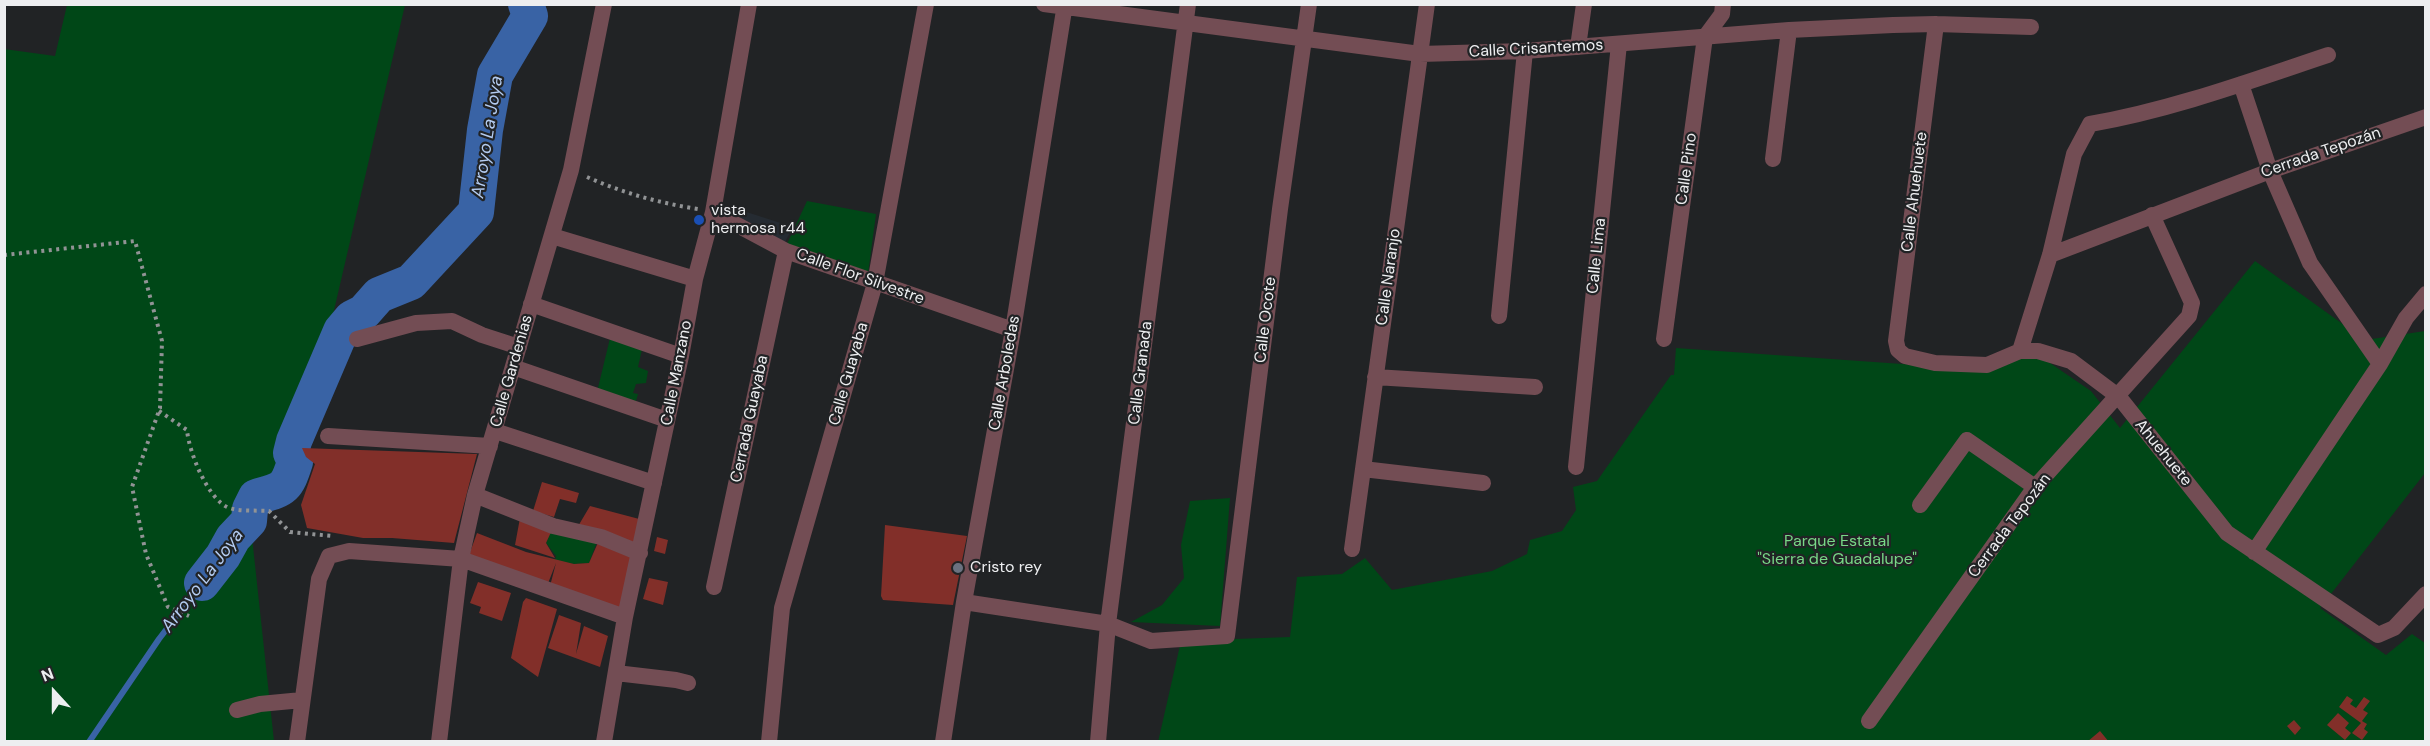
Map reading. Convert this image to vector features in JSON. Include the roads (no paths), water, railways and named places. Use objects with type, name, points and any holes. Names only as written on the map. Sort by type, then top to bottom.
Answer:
[{"type":"street","name":"Calle Gardenias","points":[[439,741],[461,559],[475,495],[571,170],[604,4]]},
{"type":"street","name":"Calle Manzano","points":[[604,741],[625,617],[681,356],[695,279],[713,212],[749,4]]},
{"type":"street","name":"Calle Guayaba","points":[[769,741],[782,608],[875,283],[927,4]]},
{"type":"street","name":"Calle Crisantemos","points":[[1044,4],[1419,54],[1525,51],[1789,30],[1936,24],[2031,27]]},
{"type":"street","name":"Calle Granada","points":[[1098,741],[1108,624],[1188,4]]},
{"type":"street","name":"Calle Ocote","points":[[1108,624],[1151,641],[1227,636],[1280,209],[1309,4]]},
{"type":"street","name":"Calle Naranjo","points":[[1352,549],[1427,4]]},
{"type":"street","points":[[1578,47],[1584,4]]},
{"type":"street","name":"Calle Pino","points":[[1664,339],[1705,37],[1722,14],[1723,4]]},
{"type":"street","name":"Calle Arboledas","points":[[943,741],[964,602],[1013,330],[1065,6]]},
{"type":"street","name":"Calle Ahuehuete","points":[[1905,357],[1898,350],[1896,341],[1936,24]]},
{"type":"street","points":[[1773,159],[1789,30]]},
{"type":"street","name":"Calle Lima","points":[[1576,467],[1619,44]]},
{"type":"street","points":[[1499,316],[1525,51]]},
{"type":"street","points":[[2020,351],[2050,255],[2074,154],[2090,124],[2127,118],[2328,55]]},
{"type":"street","points":[[2241,84],[2270,171],[2310,263],[2380,364]]},
{"type":"street","name":"Cerrada Tepozán","points":[[2050,255],[2270,171],[2426,117]]},
{"type":"street","name":"Calle Flor Silvestre","points":[[713,212],[786,251],[1013,330]]},
{"type":"street","name":"Cerrada Tepozán","points":[[1869,721],[2035,488],[2119,397],[2189,316],[2192,303],[2152,215]]},
{"type":"street","points":[[552,236],[695,279]]},
{"type":"street","name":"Cerrada Guayaba","points":[[714,587],[786,251]]},
{"type":"street","points":[[2254,552],[2380,364],[2406,318],[2426,294]]},
{"type":"street","points":[[531,304],[681,356]]},
{"type":"street","points":[[357,339],[416,323],[452,321],[482,335],[519,347]]},
{"type":"street","name":"Ahuehuete","points":[[1905,357],[1935,363],[1987,365],[2020,351],[2038,351],[2071,361],[2119,397],[2227,533],[2378,635],[2394,628],[2426,594]]},
{"type":"street","points":[[513,367],[667,420]]},
{"type":"street","points":[[1376,377],[1534,387]]},
{"type":"street","points":[[328,436],[492,439],[654,483]]},
{"type":"street","points":[[1920,505],[1967,440],[2035,488]]},
{"type":"street","points":[[1363,469],[1483,483]]},
{"type":"street","points":[[475,495],[553,526],[601,537],[640,553]]},
{"type":"street","points":[[297,741],[319,579],[329,556],[349,551],[461,559],[625,617]]},
{"type":"street","points":[[964,602],[1108,624]]},
{"type":"street","points":[[616,673],[688,683]]},
{"type":"street","points":[[237,710],[260,704],[302,700]]},
{"type":"waterway","name":"Arroyo La Joya","points":[[202,583],[223,556],[233,538],[249,521],[250,509],[256,497],[278,490],[289,478],[295,462],[291,453],[294,441],[341,331],[352,318],[364,312],[379,295],[411,282],[476,212],[485,130],[495,75],[530,16],[526,4]]},
{"type":"waterway","name":"Arroyo La Joya","points":[[89,742],[159,639],[202,583]]},
{"type":"place","name":"vista hermosa r44","points":[[699,220]]},
{"type":"place","name":"Cristo rey","points":[[958,568]]},
{"type":"park label","name":"Parque Estatal \"Sierra de Guadalupe\"","points":[[1837,551]]}]
